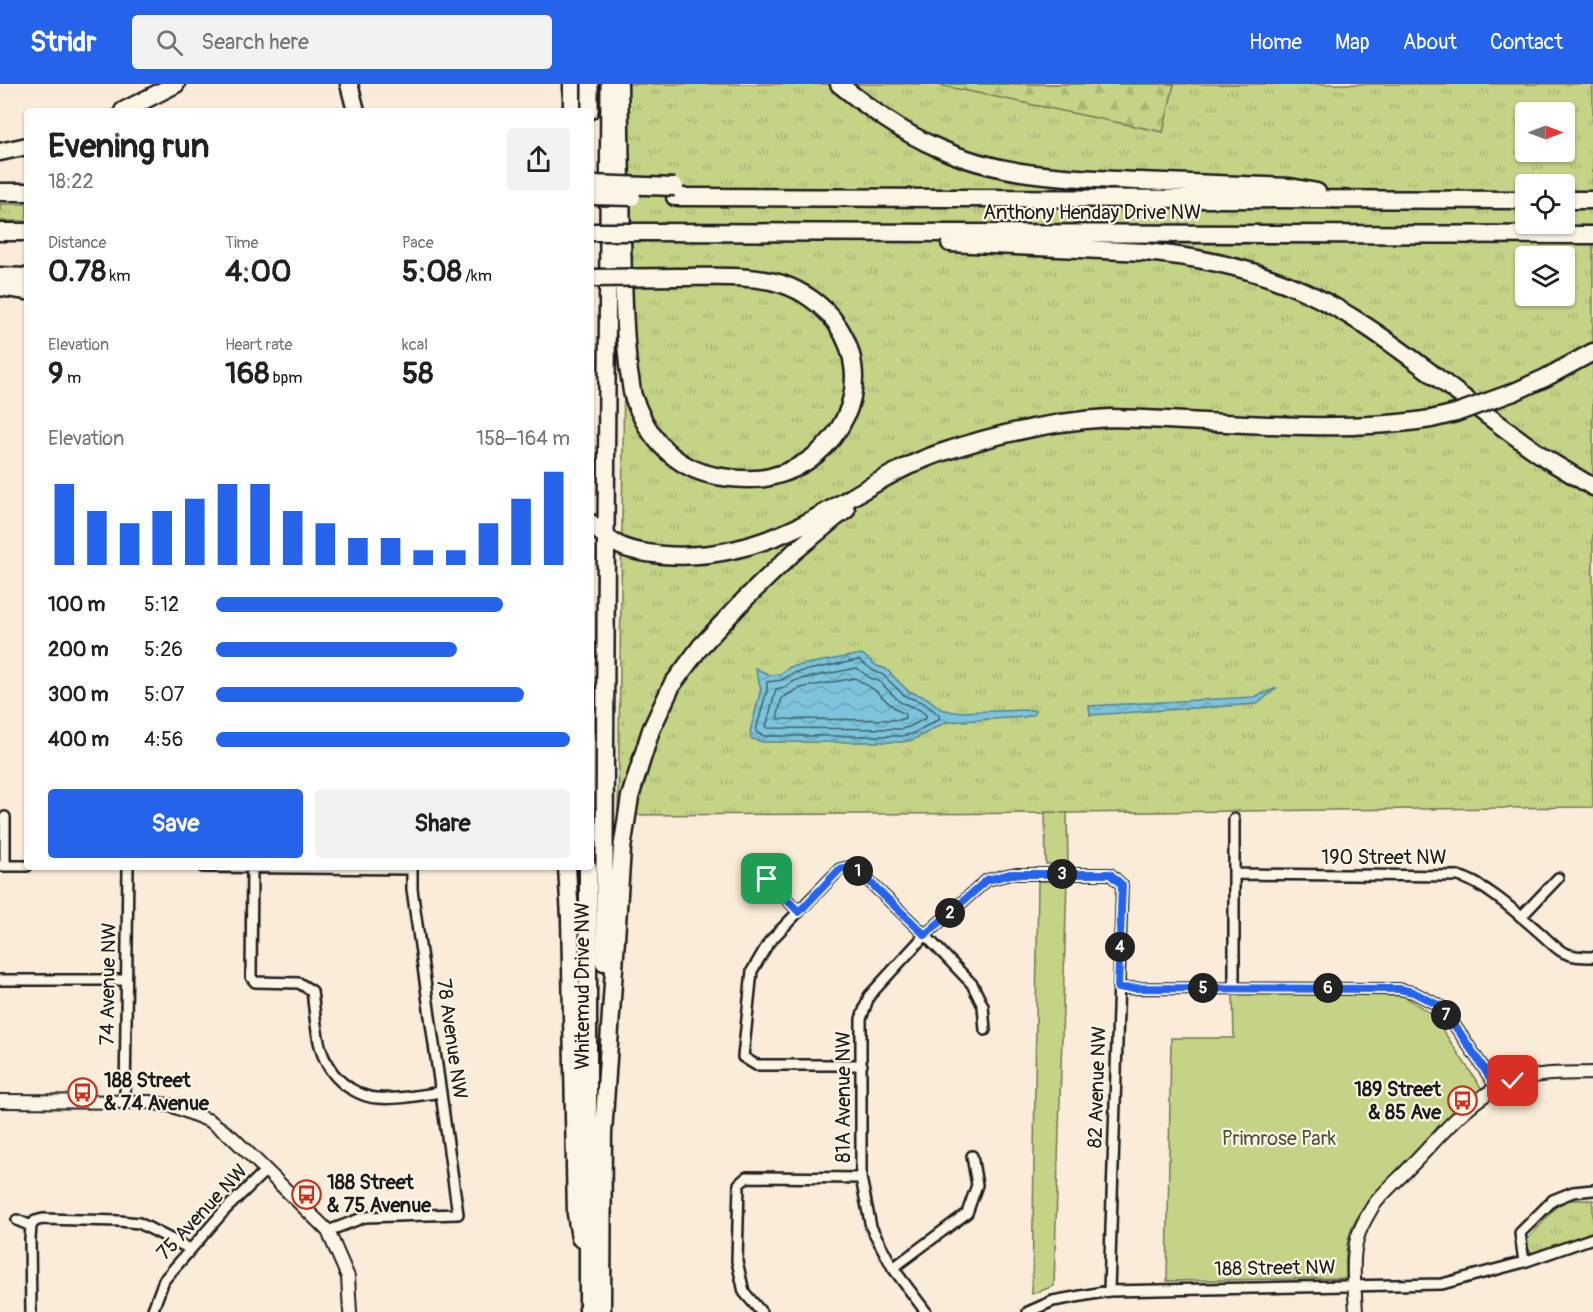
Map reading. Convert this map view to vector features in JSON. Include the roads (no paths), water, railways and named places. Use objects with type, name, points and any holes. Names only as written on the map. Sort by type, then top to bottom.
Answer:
[{"type":"highway","points":[[129,108],[176,84]]},
{"type":"highway","points":[[349,84],[355,108]]},
{"type":"highway","points":[[572,84],[572,108]]},
{"type":"highway","points":[[590,84],[590,108]]},
{"type":"highway","name":"Whitemud Drive NW","points":[[602,1312],[609,84]]},
{"type":"highway","points":[[594,278],[624,278],[678,277],[751,278],[781,284],[798,291],[831,315],[848,345],[854,365],[854,387],[850,407],[843,424],[834,438],[806,462],[770,477],[753,479],[732,479],[707,475],[684,465],[655,440],[632,393],[627,353],[624,292],[624,278],[619,84]]},
{"type":"highway","points":[[839,84],[900,129],[939,149],[975,162],[1023,174],[1290,187],[1363,200]]},
{"type":"highway","points":[[0,152],[24,147]]},
{"type":"highway","points":[[594,184],[675,192]]},
{"type":"highway","points":[[0,192],[24,192]]},
{"type":"highway","name":"Anthony Henday Drive NW","points":[[594,196],[675,192],[718,197],[1515,200]]},
{"type":"highway","points":[[1575,200],[1593,200]]},
{"type":"highway","points":[[0,232],[24,232]]},
{"type":"highway","name":"Anthony Henday Drive NW","points":[[594,232],[1593,235]]},
{"type":"highway","points":[[876,232],[899,241],[1174,254],[1237,266],[1274,279],[1337,308],[1374,332],[1548,460],[1593,487]]},
{"type":"highway","points":[[0,276],[24,277]]},
{"type":"highway","points":[[0,287],[24,291]]},
{"type":"highway","points":[[594,526],[621,547],[639,553],[676,556],[729,552],[767,540],[805,523],[897,471],[936,454],[1051,424],[1110,418],[1345,427],[1398,424],[1456,413],[1514,392],[1593,352]]},
{"type":"highway","points":[[603,1133],[622,849],[630,797],[651,730],[672,686],[701,646],[745,599],[794,552],[835,518],[900,477],[983,440]]},
{"type":"highway","points":[[567,870],[576,1214],[588,1276]]},
{"type":"highway","name":"Whitemud Drive NW","points":[[588,870],[588,1312]]},
{"type":"street","points":[[5,817],[2,866],[24,866]]},
{"type":"street","points":[[1234,819],[1234,988]]},
{"type":"street","points":[[862,1065],[756,1065],[743,1056],[752,970],[769,942],[840,869],[853,866],[972,984],[983,1006],[985,1030]]},
{"type":"street","name":"74 Avenue NW","points":[[125,1102],[128,870]]},
{"type":"street","points":[[252,870],[251,977],[255,982],[299,983],[312,991],[319,1042],[323,1057],[332,1073],[357,1093],[373,1098],[441,1092]]},
{"type":"street","name":"78 Avenue NW","points":[[328,1231],[365,1217],[458,1214],[412,889],[412,870]]},
{"type":"street","name":"81A Avenue NW","points":[[926,1312],[893,1268],[871,1227],[861,1178],[861,1019],[869,996],[925,935],[987,880],[1011,874],[1110,874],[1122,885]]},
{"type":"street","name":"190 Street NW","points":[[1234,874],[1458,876],[1471,879],[1562,952],[1577,957],[1593,957]]},
{"type":"street","points":[[1521,917],[1558,878]]},
{"type":"street","points":[[767,879],[799,912]]},
{"type":"street","name":"82 Avenue NW","points":[[1109,1291],[1122,885]]},
{"type":"street","points":[[0,980],[126,980]]},
{"type":"street","points":[[1118,988],[1399,989],[1413,992],[1440,1006],[1497,1088]]},
{"type":"street","points":[[1356,1312],[1354,1252],[1363,1222],[1374,1204],[1463,1112],[1479,1098],[1513,1081],[1531,1076],[1593,1073]]},
{"type":"street","points":[[0,1101],[149,1102],[173,1106],[210,1121],[232,1137],[328,1231],[348,1277],[350,1312]]},
{"type":"street","points":[[893,1268],[967,1213],[977,1185],[972,1156]]},
{"type":"street","name":"75 Avenue NW","points":[[152,1312],[164,1280],[224,1211],[266,1170]]},
{"type":"street","points":[[761,1312],[744,1292],[737,1261],[739,1184],[747,1177],[861,1178]]},
{"type":"street","points":[[1524,1262],[1520,1233],[1553,1200],[1573,1192],[1593,1190]]},
{"type":"street","points":[[32,1312],[30,1239],[31,1226],[35,1221],[44,1219],[139,1223],[190,1249]]},
{"type":"street","points":[[17,1220],[31,1226]]},
{"type":"street","name":"188 Street NW","points":[[1028,1312],[1053,1301],[1109,1291],[1442,1284],[1524,1262],[1593,1238]]},
{"type":"water","points":[[862,654],[877,666],[886,669],[908,691],[927,698],[941,709],[954,712],[1032,710],[1035,714],[1025,717],[946,722],[913,740],[902,742],[763,742],[752,739],[750,732],[761,689],[755,668],[770,675],[780,674],[790,667]]},
{"type":"water","points":[[1277,688],[1257,704],[1090,715],[1089,706],[1254,697]]},
{"type":"place","name":"188 Street & 74 Avenue","points":[[83,1092]]},
{"type":"place","name":"189 Street & 85 Ave","points":[[1462,1100]]},
{"type":"place","name":"188 Street & 75 Avenue","points":[[306,1194]]},
{"type":"park label","name":"Primrose Park","points":[[1279,1138]]}]
